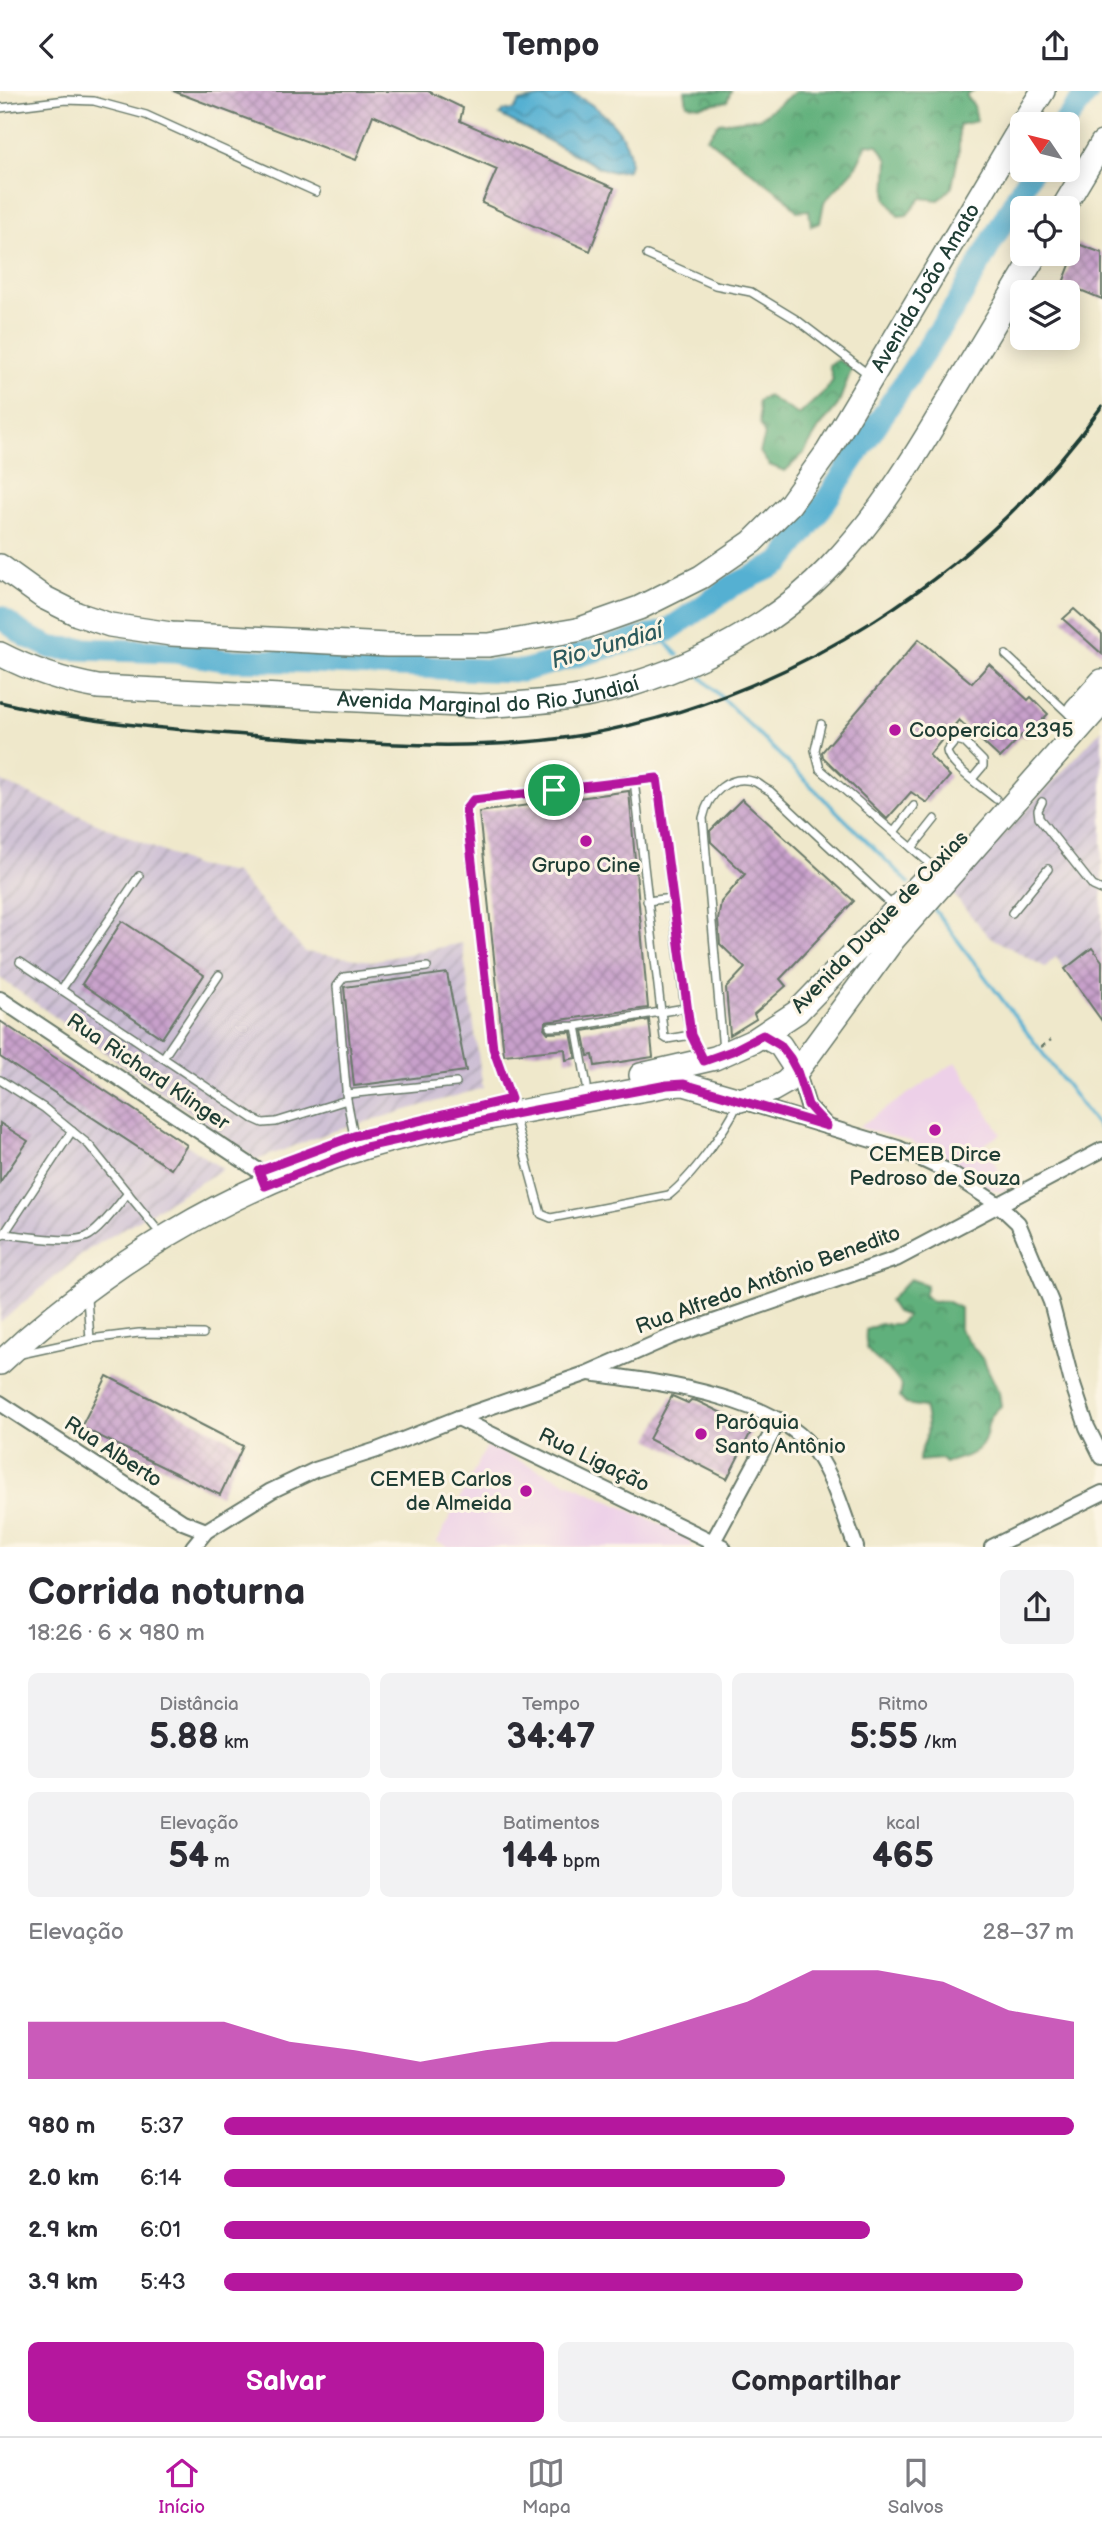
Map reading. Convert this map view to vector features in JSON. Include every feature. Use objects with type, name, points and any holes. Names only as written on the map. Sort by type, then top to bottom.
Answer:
[{"type":"main road","name":"Avenida João Amato","points":[[1030,112],[1042,91]]},
{"type":"main road","points":[[1070,196],[1102,143]]},
{"type":"main road","name":"Avenida João Amato","points":[[0,566],[54,603],[77,614],[122,627],[171,633],[387,645],[478,645],[530,640],[577,630],[639,608],[701,577],[752,542],[790,504],[828,451],[1010,145]]},
{"type":"main road","name":"Avenida Marginal do Rio Jundiaí","points":[[0,654],[18,664],[71,682],[134,689],[480,706],[532,703],[597,693],[641,682],[747,633],[788,605],[828,569],[860,534],[904,476],[1029,266]]},
{"type":"main road","points":[[0,667],[44,682],[71,682]]},
{"type":"main road","name":"Avenida Duque de Caxias","points":[[262,1179],[366,1147],[587,1086],[714,1057],[763,1035],[797,1012],[897,909],[1102,681]]},
{"type":"main road","name":"Avenida Duque de Caxias","points":[[2,1354],[81,1275],[262,1179],[354,1136],[512,1107],[667,1085],[684,1084],[729,1097],[772,1090],[797,1071],[893,940],[951,871],[1102,703]]},
{"type":"main road","points":[[763,1035],[780,1045],[797,1071]]},
{"type":"main road","points":[[714,1057],[712,1082],[729,1097]]},
{"type":"main road","name":"Avenida Duque de Caxias","points":[[2,1354],[163,1230]]},
{"type":"street","name":"Rua Richard Klinger","points":[[0,999],[262,1179]]},
{"type":"street","points":[[797,1071],[808,1105],[827,1126]]},
{"type":"street","points":[[729,1097],[898,1148],[947,1171],[999,1205],[1018,1223],[1051,1302],[1071,1379],[1087,1427],[1102,1457]]},
{"type":"street","name":"Rua Alfredo Antônio Benedito","points":[[458,1418],[588,1373],[670,1337],[896,1259],[1101,1154]]},
{"type":"street","points":[[588,1373],[667,1383],[716,1395],[779,1420],[795,1430],[816,1453],[856,1547]]},
{"type":"street","name":"Rua Alberto","points":[[0,1403],[183,1522],[205,1531]]},
{"type":"street","points":[[193,1547],[205,1531],[315,1470],[377,1450],[458,1418]]},
{"type":"street","name":"Rua Ligação","points":[[458,1418],[715,1545]]},
{"type":"street","points":[[715,1545],[779,1420]]},
{"type":"street","points":[[1087,1427],[1102,1423]]},
{"type":"street","points":[[992,1547],[1102,1493]]},
{"type":"lane","points":[[0,108],[66,100],[94,101],[146,115],[316,192]]},
{"type":"lane","points":[[647,255],[715,285],[751,292],[797,320],[872,377]]},
{"type":"lane","points":[[1006,655],[1071,716]]},
{"type":"lane","points":[[821,725],[815,750],[820,769],[936,868]]},
{"type":"lane","points":[[972,779],[983,766],[983,761],[964,742],[956,740],[946,754],[972,779],[996,799]]},
{"type":"lane","points":[[714,1057],[691,1035],[685,1008],[657,778],[473,800],[468,803],[466,809],[493,1048],[541,1214],[551,1218],[669,1195],[680,1186],[730,1119],[729,1097]]},
{"type":"lane","points":[[634,780],[665,1038],[691,1035]]},
{"type":"lane","points":[[714,1057],[703,818],[706,804],[715,792],[734,781],[755,782],[769,791],[897,909]]},
{"type":"lane","points":[[1042,802],[1038,810],[1039,818],[1093,886],[1102,890]]},
{"type":"lane","points":[[894,832],[914,806]]},
{"type":"lane","points":[[912,848],[935,819]]},
{"type":"lane","points":[[1012,913],[1048,869]]},
{"type":"lane","points":[[61,990],[139,876]]},
{"type":"lane","points":[[647,901],[671,898]]},
{"type":"lane","points":[[20,962],[264,1123],[347,1097],[456,1083]]},
{"type":"lane","points":[[354,1136],[347,1097],[337,986],[344,977],[428,967]]},
{"type":"lane","points":[[163,1058],[219,975]]},
{"type":"lane","points":[[550,1027],[576,1026],[685,1008]]},
{"type":"lane","points":[[576,1026],[587,1086]]},
{"type":"lane","points":[[0,1080],[44,1108],[89,1145],[128,1193],[163,1230]]},
{"type":"lane","points":[[2,1235],[72,1131]]},
{"type":"lane","points":[[2,1235],[68,1239],[86,1237],[128,1193]]},
{"type":"lane","points":[[88,1287],[86,1299],[90,1339]]},
{"type":"lane","points":[[2,1354],[139,1333],[203,1334]]},
{"type":"path","points":[[1041,1048],[1051,1040]]},
{"type":"shaded area","points":[[1102,729],[1102,1021],[1056,957],[1045,967],[988,936],[951,892]]},
{"type":"shaded area","points":[[0,781],[196,866],[235,873],[305,952],[372,961],[462,943],[483,1088],[331,1132],[257,1160],[0,978]]},
{"type":"shaded area","points":[[0,1021],[223,1169],[88,1250],[0,1322]]},
{"type":"shaded area","name":"CEMEB Dirce Pedroso de Souza","points":[[956,1062],[1001,1134],[985,1144],[1008,1189],[1003,1192],[991,1190],[935,1153],[910,1141],[858,1127]]},
{"type":"shaded area","name":"CEMEB Carlos de Almeida","points":[[487,1446],[689,1537],[693,1547],[448,1547],[437,1542]]},
{"type":"green space","points":[[685,91],[731,91],[727,101],[700,106],[687,104]]},
{"type":"green space","points":[[796,91],[974,91],[966,95],[974,106],[977,121],[959,125],[959,152],[952,187],[939,200],[921,198],[907,215],[898,216],[886,198],[888,160],[878,145],[867,144],[854,170],[824,202],[820,223],[811,226],[809,210],[797,211],[786,198],[707,138],[719,123],[760,118]]},
{"type":"green space","points":[[838,360],[852,368],[838,405],[819,428],[804,453],[785,471],[769,465],[760,452],[765,435],[760,424],[758,401],[767,396],[799,415],[826,390],[833,380],[829,365]]},
{"type":"green space","points":[[910,1279],[927,1285],[924,1295],[933,1302],[946,1301],[960,1308],[960,1330],[984,1361],[999,1393],[1001,1406],[988,1422],[981,1446],[970,1455],[945,1463],[941,1459],[919,1461],[927,1429],[924,1407],[906,1404],[900,1398],[902,1386],[891,1372],[872,1356],[866,1344],[866,1330],[880,1324],[899,1324],[907,1316],[896,1312],[889,1301]]},
{"type":"water","points":[[556,91],[582,99],[619,131],[630,157],[628,170],[613,172],[598,167],[500,115],[503,111],[514,110],[519,102],[550,95]]},
{"type":"building","points":[[173,91],[428,91],[463,108],[460,121],[614,188],[590,251],[482,203],[497,169],[373,115],[356,160]]},
{"type":"building","points":[[1080,245],[1102,253],[1102,299],[1080,290],[1080,280],[1064,280],[1070,266],[1080,266]]},
{"type":"building","points":[[1074,609],[1102,634],[1102,654],[1063,619]]},
{"type":"building","name":"Coopercica 2395","points":[[919,639],[972,683],[989,664],[1028,700],[1031,697],[1048,714],[1025,738],[1022,735],[1000,758],[959,720],[929,755],[950,776],[927,803],[911,792],[887,819],[823,757],[822,752]]},
{"type":"building","points":[[629,791],[648,1008],[546,1022],[544,1028],[548,1033],[571,1032],[576,1058],[566,1060],[565,1049],[504,1055],[479,812]]},
{"type":"building","points":[[742,799],[854,901],[780,979],[786,986],[754,1014],[756,1019],[730,1035],[726,988],[745,968],[720,944],[718,920],[721,902],[745,874],[711,842],[710,831]]},
{"type":"building","points":[[122,921],[204,975],[162,1038],[82,984]]},
{"type":"building","points":[[1092,948],[1102,961],[1102,1021],[1065,969]]},
{"type":"building","points":[[447,973],[466,1071],[354,1086],[344,987]]},
{"type":"building","points":[[649,1020],[653,1057],[595,1066],[593,1055],[588,1056],[583,1031]]},
{"type":"building","points":[[0,1021],[187,1145],[171,1169],[0,1057]]},
{"type":"building","points":[[0,1123],[28,1141],[0,1182]]},
{"type":"building","points":[[107,1376],[243,1446],[220,1495],[81,1427]]},
{"type":"building","name":"Paróquia Santo Antônio","points":[[672,1396],[688,1403],[691,1400],[697,1401],[753,1428],[727,1479],[649,1439]]},
{"type":"waterway","name":"Rio Jundiaí","points":[[1072,112],[1089,91]]},
{"type":"waterway","name":"Rio Jundiaí","points":[[0,617],[26,636],[52,648],[174,652],[224,660],[522,671],[667,631],[732,586],[780,563],[813,520],[958,302],[1025,182]]},
{"type":"waterway","points":[[657,634],[678,655]]},
{"type":"waterway","points":[[695,671],[909,883]]},
{"type":"waterway","points":[[934,909],[1102,1132]]},
{"type":"railway","points":[[0,702],[68,716],[169,729],[311,740],[428,745],[545,740],[583,735],[659,717],[734,692],[806,660],[874,620],[939,575],[999,524],[1054,467],[1102,406]]},
{"type":"place","name":"Coopercica 2395","points":[[895,730]]},
{"type":"place","name":"Grupo Cine","points":[[586,841]]},
{"type":"place","name":"CEMEB Dirce Pedroso de Souza","points":[[935,1130]]},
{"type":"place","name":"Paróquia Santo Antônio","points":[[701,1434]]},
{"type":"place","name":"CEMEB Carlos de Almeida","points":[[526,1491]]},
{"type":"route","points":[[657,778],[685,1008],[691,1035],[704,1061],[732,1051],[763,1035],[780,1045],[797,1071],[808,1105],[827,1126],[684,1084],[667,1085],[514,1114],[366,1147],[265,1186],[259,1171],[354,1136],[511,1099],[493,1048],[466,809],[468,803],[473,800],[554,790],[657,778]]}]
